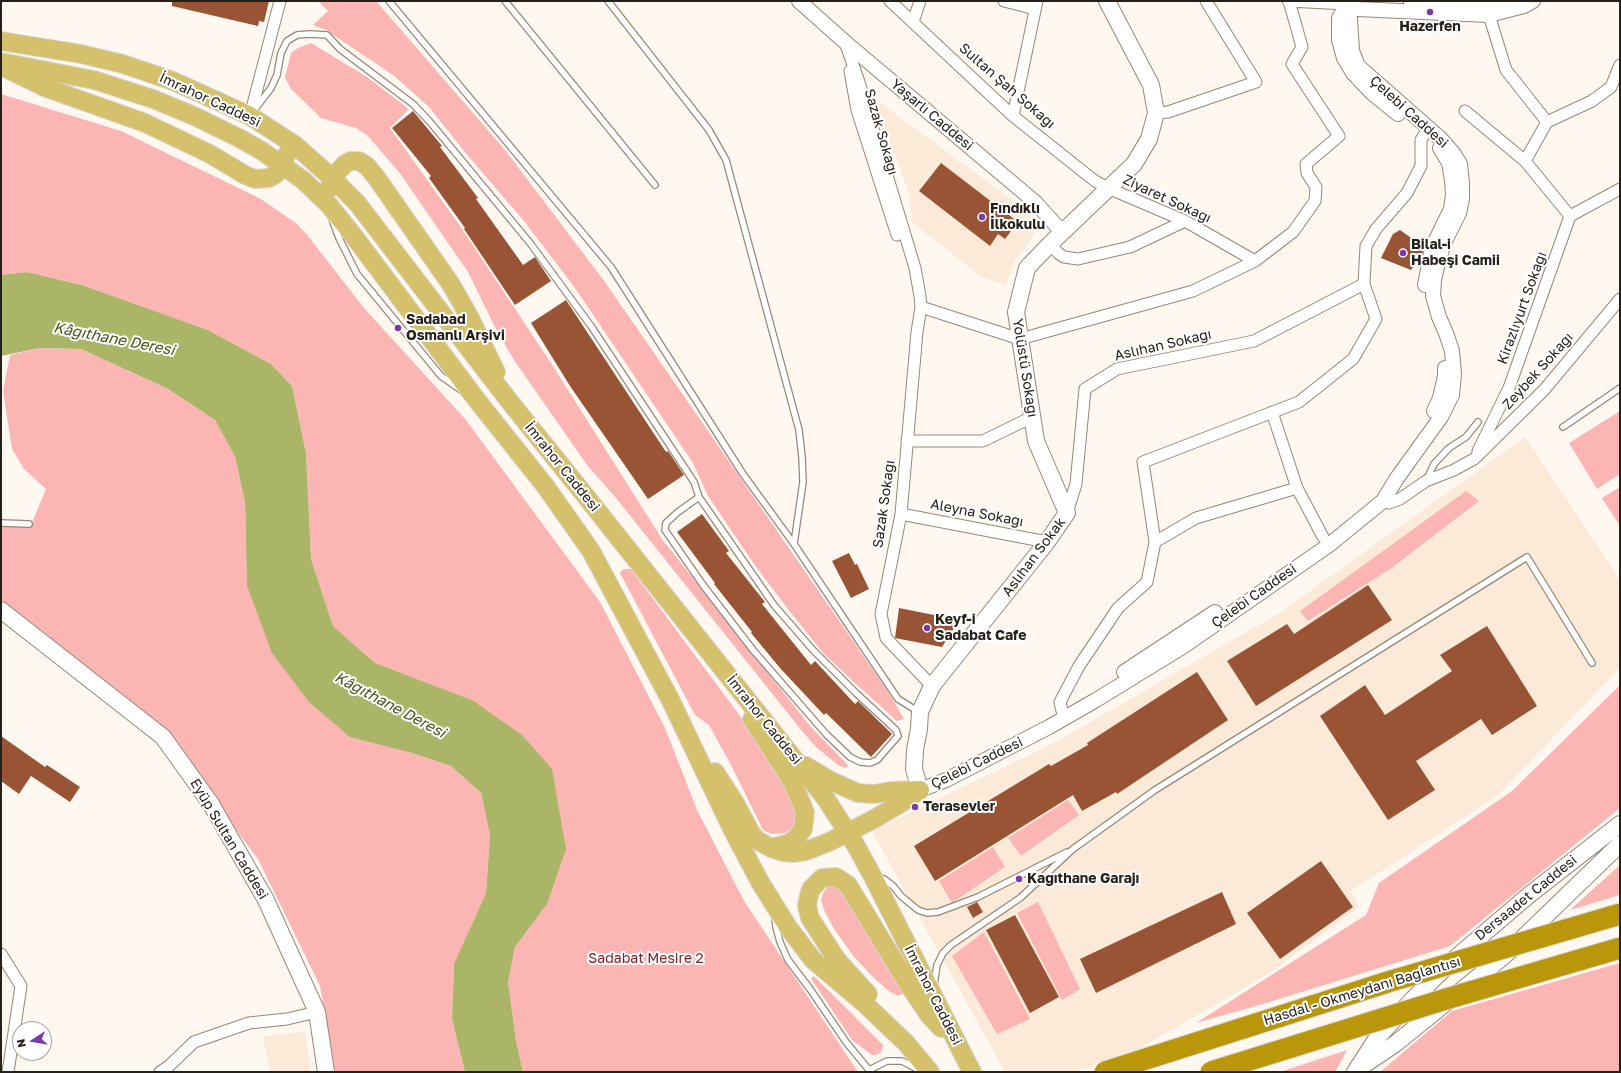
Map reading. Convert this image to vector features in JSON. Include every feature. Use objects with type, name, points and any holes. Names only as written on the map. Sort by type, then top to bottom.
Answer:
[{"type":"highway","name":"Hasdal - Okmeydanı Bağlantısı","points":[[1105,1072],[1391,981],[1620,914]]},
{"type":"highway","points":[[1211,1072],[1446,998],[1620,948]]},
{"type":"main road","points":[[1107,1],[1150,85],[1156,113]]},
{"type":"main road","name":"İmrahor Caddesi","points":[[1,41],[81,54],[123,64],[172,81],[250,116],[312,159],[357,203],[510,402],[826,799],[873,878],[972,1072]]},
{"type":"main road","name":"İmrahor Caddesi","points":[[1,62],[94,80],[153,99],[194,116],[239,138],[281,164],[303,180],[329,205],[476,399],[546,487],[590,551],[671,701],[731,827],[788,927],[813,960],[875,1013],[906,1043],[930,1072]]},
{"type":"main road","points":[[1,66],[44,87],[145,123],[210,154],[245,175],[255,179],[269,178],[276,174],[289,148],[288,141]]},
{"type":"main road","name":"Yolüstü Sokağı","points":[[1067,513],[1036,441],[1016,312],[1027,268],[1062,232],[1134,164],[1149,139],[1156,113]]},
{"type":"main road","points":[[329,205],[329,192],[332,178],[339,169],[350,161],[359,161],[367,166],[430,255],[465,309],[510,402]]},
{"type":"main road","name":"Aslıhan Sokak","points":[[920,790],[914,768],[915,750],[919,729],[920,712],[932,686],[1047,542],[1067,513]]},
{"type":"main road","name":"Eyüp Sultan Caddesi","points":[[1,610],[163,737],[211,804],[266,900],[317,1012],[326,1072]]},
{"type":"main road","points":[[733,682],[757,730],[793,783],[805,812],[803,829],[797,837],[790,843],[771,848]]},
{"type":"main road","points":[[700,760],[715,772],[725,786],[751,833],[757,840],[771,848],[788,853],[806,851],[829,842],[904,802],[920,790]]},
{"type":"main road","points":[[796,760],[831,781],[858,793],[874,794],[892,791],[920,790]]},
{"type":"main road","name":"Dersaadet Caddesi","points":[[1357,1070],[1377,1038],[1413,999],[1453,960],[1529,895],[1620,824]]},
{"type":"main road","name":"Dersaadet Caddesi","points":[[1357,1070],[1396,1044],[1504,956],[1620,844]]},
{"type":"main road","points":[[906,1043],[868,994],[837,960],[810,918],[807,906],[809,895],[812,889],[822,878],[836,877],[848,885],[910,987],[929,1015],[959,1048]]},
{"type":"street","points":[[250,116],[280,1]]},
{"type":"street","name":"Yaşarlı Caddesi","points":[[799,1],[845,42],[1035,202],[1062,232]]},
{"type":"street","name":"Sultan Şah Sokağı","points":[[890,1],[1013,116],[1095,181],[1108,188]]},
{"type":"street","points":[[913,22],[920,1]]},
{"type":"street","points":[[1004,1],[1036,5],[1013,116]]},
{"type":"street","points":[[1156,113],[1168,112],[1256,82],[1206,1]]},
{"type":"street","points":[[921,307],[1020,339],[1193,291],[1255,261],[1293,232],[1315,202],[1316,187],[1307,173],[1306,164],[1339,136],[1292,64],[1302,47],[1288,1],[1347,3],[1505,1]]},
{"type":"street","points":[[1347,3],[1357,9],[1489,15],[1524,6],[1533,1]]},
{"type":"street","name":"Çelebi Caddesi","points":[[1347,3],[1339,18],[1339,40],[1344,58],[1353,73],[1372,93],[1441,150],[1449,163],[1453,195],[1451,209],[1432,248],[1424,287],[1425,302],[1431,320],[1439,334],[1445,357],[1446,376],[1440,398],[1431,416],[1379,498]]},
{"type":"street","name":"Çelebi Caddesi","points":[[920,790],[946,780],[1184,646],[1326,541],[1379,498],[1397,478],[1441,417],[1452,395],[1454,374],[1452,351],[1446,333],[1438,317],[1433,296],[1434,280],[1439,258],[1459,213],[1462,199],[1460,164],[1454,154],[1441,139],[1358,66],[1352,51],[1350,20],[1347,3]]},
{"type":"street","points":[[1489,15],[1506,70],[1547,122]]},
{"type":"street","name":"Sazak Sokağı","points":[[845,42],[859,82],[915,268],[921,307],[916,332],[901,514],[881,614],[886,638],[932,686]]},
{"type":"street","points":[[1525,161],[1547,122],[1592,101],[1611,87],[1620,66]]},
{"type":"street","points":[[1465,111],[1525,161],[1570,216],[1620,189]]},
{"type":"street","points":[[1064,714],[1060,702],[1079,666],[1118,608],[1147,582],[1156,542],[1144,462],[1299,402],[1353,359],[1376,319],[1364,284],[1366,246],[1376,229],[1407,193],[1421,166],[1421,140],[1424,135]]},
{"type":"street","name":"Ziyaret Sokağı","points":[[1108,188],[1185,221],[1255,261]]},
{"type":"street","name":"Kirazlıyurt Sokağı","points":[[1474,459],[1509,388],[1570,216]]},
{"type":"street","points":[[1050,244],[1064,257],[1078,259],[1130,247],[1185,221]]},
{"type":"street","name":"Aslıhan Sokağı","points":[[1067,513],[1076,484],[1086,389],[1117,369],[1254,341],[1364,284]]},
{"type":"street","name":"Zeybek Sokağı","points":[[1379,498],[1389,503],[1400,499],[1426,481],[1454,470],[1474,459],[1544,390],[1620,299]]},
{"type":"street","points":[[1272,412],[1297,488],[1326,541]]},
{"type":"street","points":[[907,441],[983,441],[1032,417]]},
{"type":"street","points":[[1156,542],[1196,518],[1297,488]]},
{"type":"street","name":"Aleyna Sokağı","points":[[901,514],[1047,542]]},
{"type":"street","points":[[1,954],[21,986],[8,1072]]},
{"type":"street","points":[[160,1072],[169,1066],[194,1042],[249,1023],[287,1019],[317,1012]]},
{"type":"lane","points":[[388,1],[611,267],[743,474],[794,544],[898,699],[920,712]]},
{"type":"lane","points":[[505,1],[655,185]]},
{"type":"lane","points":[[608,1],[709,130],[726,160],[799,430],[802,457],[802,482],[794,544]]},
{"type":"lane","points":[[250,116],[271,88],[278,75],[281,53],[287,41],[297,36],[310,34],[326,35],[340,49],[413,104],[430,122],[530,243],[591,326],[694,482],[699,496],[774,605],[824,661],[896,730],[898,736],[877,760],[870,763],[860,762],[850,757],[826,734],[753,650],[703,585],[665,530],[666,523],[699,496]]},
{"type":"lane","points":[[1563,427],[1620,388]]},
{"type":"lane","points":[[1426,481],[1434,464],[1449,448],[1466,437],[1478,422]]},
{"type":"lane","points":[[1,523],[29,524]]},
{"type":"lane","points":[[933,995],[937,965],[942,953],[951,945],[1020,898],[1073,849],[1155,790],[1527,556],[1592,663]]},
{"type":"lane","points":[[873,878],[884,879],[918,910],[938,912],[978,897],[1073,849]]},
{"type":"lane","points":[[775,906],[776,927],[780,942],[788,960],[810,989],[846,1042],[870,1071],[887,1061],[902,1061],[923,1072]]},
{"type":"shaded area","points":[[874,98],[1036,218],[1034,235],[1015,261],[1006,285],[980,276],[912,222],[909,193]]},
{"type":"shaded area","points":[[1525,437],[1620,580],[1620,668],[1498,795],[1351,891],[1359,907],[1270,973],[1135,1051],[1075,1072],[1005,1072],[872,831],[1050,745],[1278,614]]},
{"type":"shaded area","points":[[305,1031],[311,1072],[270,1072],[263,1037]]},
{"type":"green space","points":[[318,1],[376,1],[505,150],[605,282],[889,693],[904,719],[897,721],[824,654],[754,564],[708,496],[693,463],[575,288],[524,221],[469,157],[429,107],[393,75],[326,30],[313,25],[328,11]]},
{"type":"green space","points":[[311,43],[367,77],[409,109],[390,128],[460,226],[549,360],[662,539],[810,726],[848,765],[845,768],[838,765],[816,747],[802,731],[616,498],[587,465],[514,360],[496,329],[468,272],[399,172],[367,135],[356,128],[321,118],[291,89],[285,77],[291,53],[298,48]]},
{"type":"green space","name":"Sadabat Mesire 2","points":[[1,94],[121,131],[261,199],[297,224],[308,236],[364,308],[466,420],[600,602],[665,728],[697,810],[744,901],[858,1072],[523,1072],[516,1041],[508,982],[515,947],[547,904],[472,700],[375,663],[333,626],[311,559],[306,453],[292,386],[271,364],[208,330],[82,285],[27,272],[1,275]]},
{"type":"green space","points":[[40,348],[81,349],[168,389],[215,420],[235,457],[245,502],[247,586],[409,752],[451,766],[481,793],[490,835],[486,893],[454,965],[452,1019],[465,1072],[335,1072],[320,986],[258,859],[162,731],[1,607],[1,525],[32,523],[46,489],[24,469],[12,449],[3,391],[10,355]]},
{"type":"green space","points":[[1620,411],[1620,474],[1597,489],[1569,443]]},
{"type":"green space","points":[[1620,487],[1620,526],[1602,498]]},
{"type":"green space","points":[[1466,491],[1479,501],[1393,567],[1308,621],[1300,611]]},
{"type":"green space","points":[[625,569],[631,569],[746,724],[796,804],[796,823],[785,833],[771,834],[763,830],[731,765],[709,725],[695,715],[620,573]]},
{"type":"green space","points":[[1620,685],[1620,808],[1450,946],[1263,1004],[1196,1023],[1366,915],[1379,883],[1512,791]]},
{"type":"green space","points":[[1068,800],[1079,815],[1021,856],[1008,838]]},
{"type":"green space","points":[[993,847],[1005,867],[952,903],[939,881]]},
{"type":"green space","points":[[1620,865],[1620,895],[1570,910]]},
{"type":"green space","points":[[830,884],[839,886],[905,992],[899,996],[890,992],[875,979],[855,958],[834,929],[824,910],[821,900],[823,893]]},
{"type":"green space","points":[[1038,902],[1080,989],[1062,1000],[1017,913]]},
{"type":"green space","points":[[984,932],[1030,1019],[997,1034],[952,956]]},
{"type":"green space","points":[[1620,963],[1620,1072],[1380,1072],[1452,1011]]},
{"type":"green space","points":[[812,976],[816,978],[883,1045],[881,1053],[872,1055],[852,1040],[812,980]]},
{"type":"green space","points":[[1347,1050],[1335,1072],[1280,1072]]},
{"type":"water","name":"Kâğıthane Deresi","points":[[27,272],[82,285],[208,330],[271,364],[292,386],[306,453],[311,559],[333,626],[375,663],[472,700],[522,735],[552,769],[566,849],[547,904],[515,947],[508,982],[516,1041],[523,1072],[465,1072],[452,1019],[454,964],[486,893],[490,835],[481,793],[451,766],[409,752],[350,737],[309,702],[272,653],[247,586],[245,502],[235,457],[215,420],[168,389],[81,349],[40,348],[1,356],[1,275]]},
{"type":"building","points":[[172,1],[269,1],[264,22],[259,21],[258,26],[172,6]]},
{"type":"building","points":[[413,111],[442,146],[440,147],[478,198],[476,199],[523,265],[535,257],[551,281],[515,305],[464,229],[465,228],[429,178],[431,176],[392,128]]},
{"type":"building","points":[[941,163],[1018,222],[1005,239],[998,234],[990,246],[919,191]]},
{"type":"building","name":"Bilal-i Habeşi Camii","points":[[1400,230],[1424,247],[1422,254],[1411,270],[1381,258],[1393,234]]},
{"type":"building","points":[[566,300],[666,452],[668,451],[684,475],[648,499],[570,386],[531,323]]},
{"type":"building","points":[[702,514],[729,551],[726,553],[765,602],[762,604],[811,665],[815,661],[855,704],[858,701],[892,734],[871,757],[826,713],[824,715],[780,668],[751,633],[752,632],[714,584],[715,583],[677,532]]},
{"type":"building","points":[[849,553],[855,565],[857,564],[869,589],[851,598],[832,561]]},
{"type":"building","points":[[1368,585],[1392,620],[1256,706],[1227,661],[1287,624],[1294,634]]},
{"type":"building","points":[[899,608],[959,620],[942,647],[895,638]]},
{"type":"building","points":[[1487,626],[1537,706],[1492,735],[1481,719],[1416,761],[1435,790],[1388,820],[1320,716],[1365,685],[1385,715],[1452,671],[1440,655]]},
{"type":"building","points":[[1197,672],[1228,720],[1117,794],[1116,792],[1082,811],[1073,795],[935,881],[914,846],[1049,764],[1051,766],[1088,745],[1087,743]]},
{"type":"building","points":[[1,736],[45,767],[47,765],[80,787],[70,802],[31,776],[19,794],[1,781]]},
{"type":"building","points":[[1321,861],[1353,907],[1280,959],[1247,913]]},
{"type":"building","points":[[1222,892],[1236,924],[1096,993],[1080,959]]},
{"type":"building","points":[[977,902],[983,912],[973,918],[967,907]]},
{"type":"building","points":[[1015,915],[1059,997],[1030,1013],[986,930]]},
{"type":"place","name":"Hazerfen","points":[[1430,12]]},
{"type":"place","name":"Fındıklı İlkokulu","points":[[982,217]]},
{"type":"place","name":"Bilal-i Habeşi Camii","points":[[1403,253]]},
{"type":"place","name":"Sadabad Osmanlı Arşivi","points":[[398,328]]},
{"type":"place","name":"Keyf-i Sadabat Cafe","points":[[927,628]]},
{"type":"place","name":"Terasevler","points":[[915,807]]},
{"type":"place","name":"Kağıthane Garajı","points":[[1019,879]]}]
